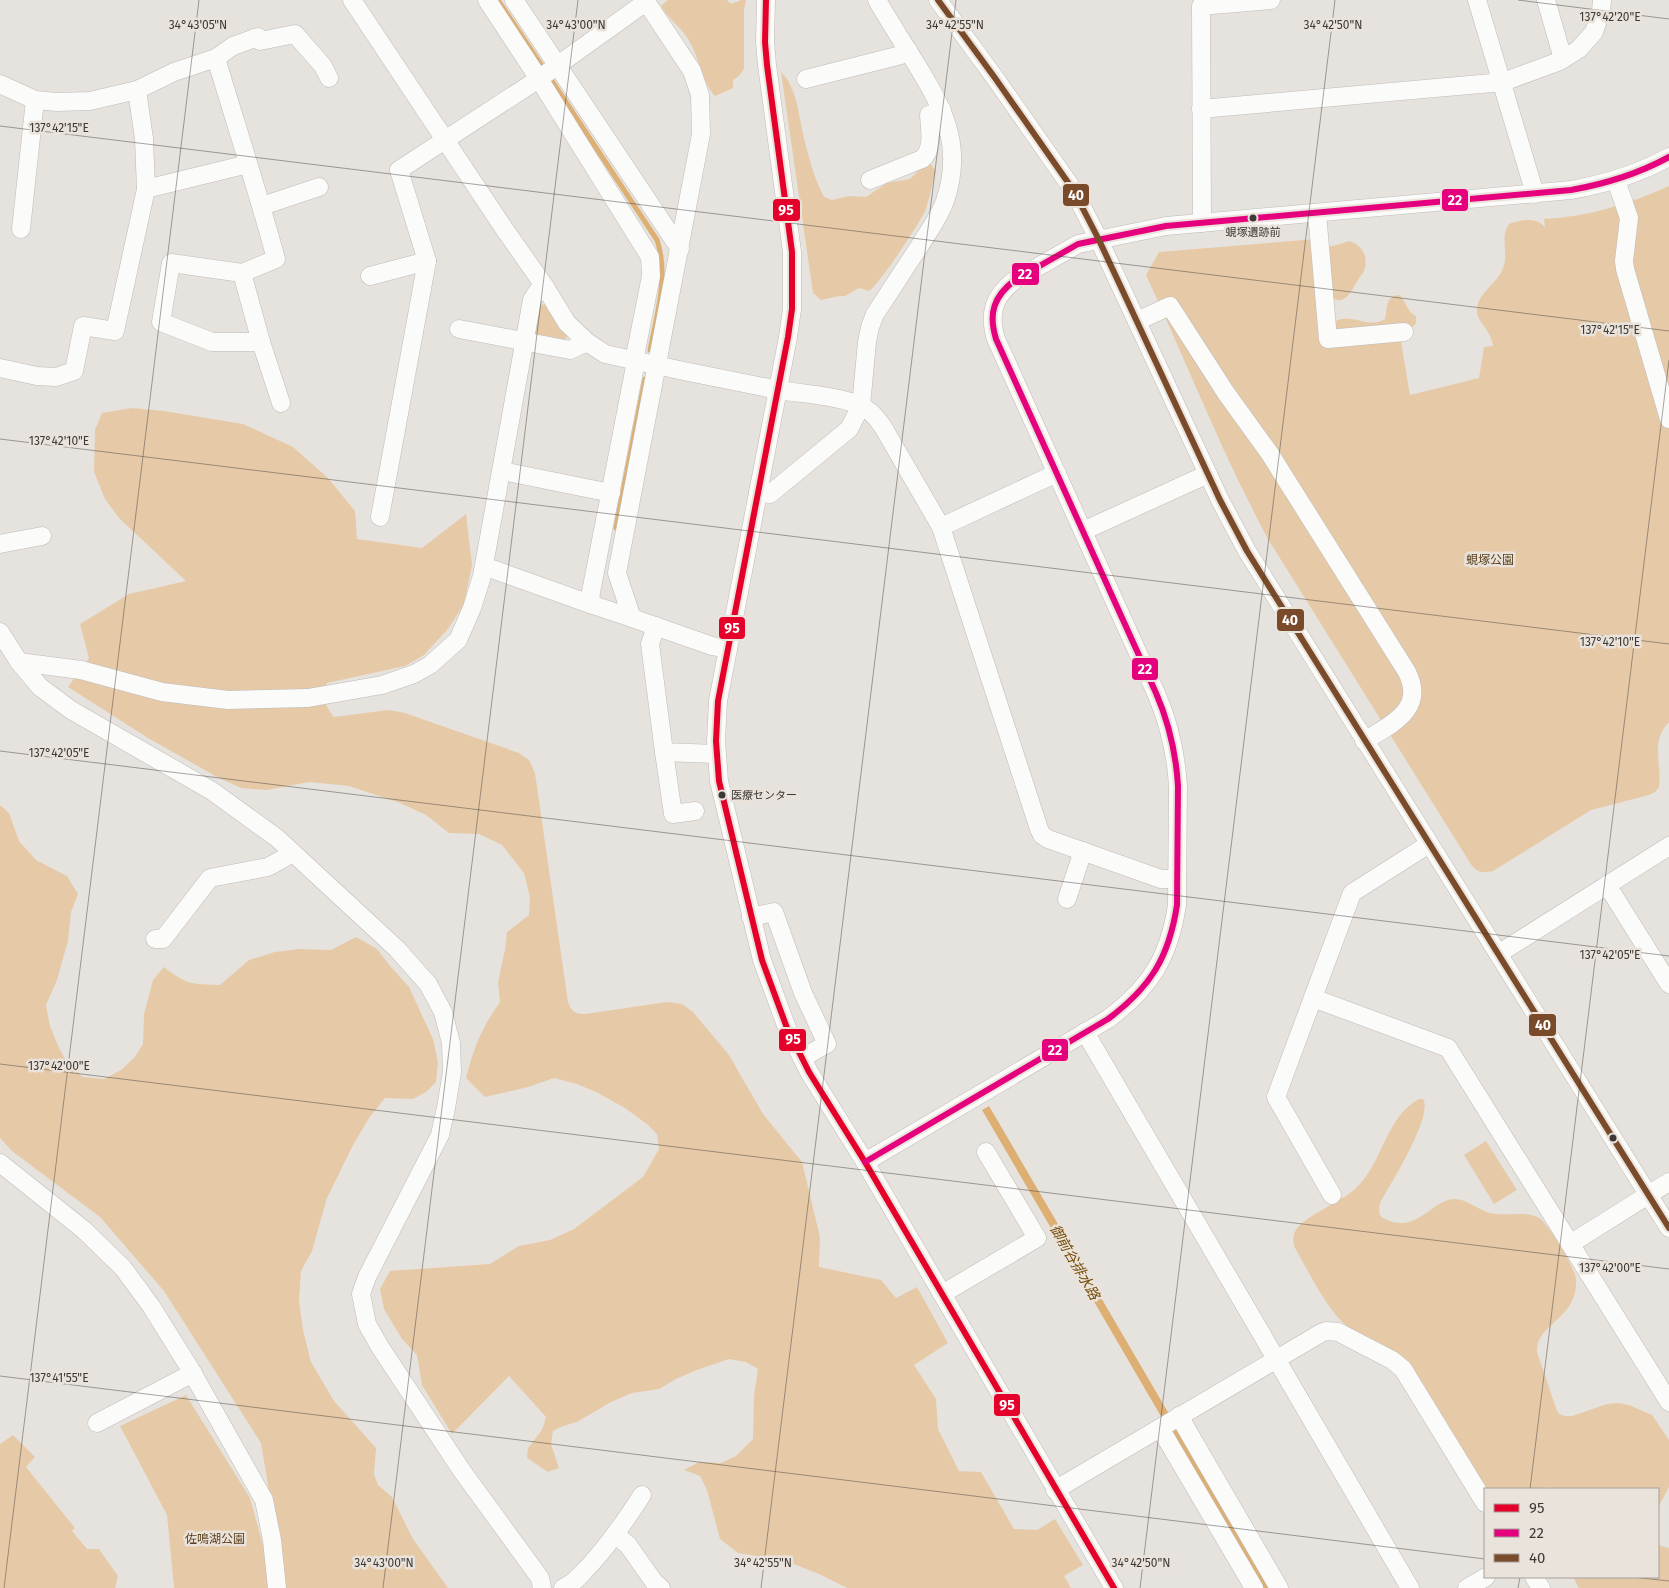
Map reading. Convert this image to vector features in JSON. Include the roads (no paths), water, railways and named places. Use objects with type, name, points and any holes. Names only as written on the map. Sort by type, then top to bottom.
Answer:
[{"type":"street","points":[[352,0],[445,141],[545,287],[566,323],[587,342],[605,354],[635,361],[778,390],[843,400],[861,406],[876,416],[941,526],[1042,835],[1048,839],[1161,879],[1177,879]]},
{"type":"street","points":[[486,0],[539,79],[650,257],[651,276],[590,604]]},
{"type":"street","points":[[514,0],[680,249]]},
{"type":"street","points":[[766,0],[765,42],[789,224],[793,271],[792,309],[718,701],[716,754],[719,781],[751,918],[769,983],[787,1028],[802,1058],[865,1162],[1114,1588]]},
{"type":"street","points":[[758,492],[770,494],[850,429],[861,406],[870,327],[875,314],[936,221],[945,201],[952,159],[950,137],[942,110],[936,96],[877,0]]},
{"type":"street","points":[[938,0],[1074,191],[1099,240],[1233,526],[1261,576],[1669,1228]]},
{"type":"street","points":[[1202,223],[1201,3],[1272,0]]},
{"type":"street","points":[[1478,0],[1535,194]]},
{"type":"street","points":[[1546,0],[1562,59]]},
{"type":"street","points":[[1201,109],[1503,82],[1562,59],[1579,49],[1594,32],[1601,11],[1602,0]]},
{"type":"street","points":[[380,517],[427,261],[399,170],[539,79],[646,1],[692,71],[700,95],[701,134],[617,573],[632,618]]},
{"type":"street","points":[[0,84],[36,100],[57,102],[90,101],[137,90],[174,72],[216,58],[233,46],[256,38],[260,41],[295,34],[317,59],[329,78]]},
{"type":"street","points":[[806,79],[900,55],[908,50]]},
{"type":"street","points":[[216,58],[262,206],[276,259],[242,273],[170,263],[161,322],[212,342],[261,342]]},
{"type":"street","points":[[0,368],[37,376],[56,377],[74,371],[84,326],[115,331],[146,189],[144,139],[137,90]]},
{"type":"street","points":[[21,229],[36,100]]},
{"type":"street","points":[[870,180],[922,159],[930,150],[929,115],[942,110]]},
{"type":"street","points":[[865,1162],[1124,1007],[1138,994],[1161,962],[1169,944],[1174,924],[1177,905],[1178,786],[1177,767],[1170,729],[1156,693],[996,339],[992,317],[994,306],[1006,286],[1078,244],[1166,226],[1571,190],[1616,180],[1639,172],[1669,157]]},
{"type":"street","points":[[146,189],[248,164]]},
{"type":"street","points":[[1616,180],[1629,218],[1624,261],[1625,269],[1669,420]]},
{"type":"street","points":[[262,206],[319,187]]},
{"type":"street","points":[[1317,213],[1328,339],[1404,332]]},
{"type":"street","points":[[370,276],[427,261]]},
{"type":"street","points":[[242,273],[261,342],[281,403]]},
{"type":"street","points":[[19,662],[80,670],[162,692],[228,700],[308,698],[382,685],[414,674],[430,665],[458,640],[472,608],[482,576],[532,300],[537,292],[545,287]]},
{"type":"street","points":[[1137,322],[1170,306],[1226,393],[1270,454],[1407,672],[1412,682],[1413,692],[1407,711],[1400,718],[1364,741]]},
{"type":"street","points":[[459,329],[570,350],[587,342]]},
{"type":"street","points":[[512,473],[611,493]]},
{"type":"street","points":[[941,526],[1057,474]]},
{"type":"street","points":[[1083,531],[1208,474]]},
{"type":"street","points":[[0,544],[42,536]]},
{"type":"street","points":[[492,569],[712,646],[728,649]]},
{"type":"street","points":[[656,626],[650,644],[673,814],[695,811]]},
{"type":"street","points":[[0,632],[19,662],[40,687],[72,710],[212,791],[277,838],[397,949],[428,984],[443,1012],[450,1043],[452,1072],[446,1108],[440,1135],[367,1278],[361,1294],[362,1301],[367,1324],[380,1347],[462,1471],[540,1578],[542,1588]]},
{"type":"street","points":[[664,752],[716,754]]},
{"type":"street","points":[[1332,1195],[1276,1097],[1352,893],[1429,844]]},
{"type":"street","points":[[1498,954],[1669,846]]},
{"type":"street","points":[[1067,899],[1084,851]]},
{"type":"street","points":[[155,938],[163,939],[210,878],[268,867],[293,853]]},
{"type":"street","points":[[1607,885],[1669,984]]},
{"type":"street","points":[[751,918],[774,912],[803,993],[827,1044],[802,1058]]},
{"type":"street","points":[[1313,998],[1448,1048],[1669,1402]]},
{"type":"street","points":[[1085,1032],[1410,1588]]},
{"type":"street","points":[[942,1294],[1037,1238],[986,1152]]},
{"type":"street","points":[[0,1163],[84,1230],[123,1268],[151,1306],[193,1373],[264,1500],[272,1540],[277,1588]]},
{"type":"street","points":[[1570,1244],[1669,1182]]},
{"type":"street","points":[[1055,1490],[1321,1333],[1332,1330],[1398,1364],[1408,1375],[1484,1501]]},
{"type":"street","points":[[96,1423],[193,1373]]},
{"type":"street","points":[[1179,1416],[1279,1588]]},
{"type":"street","points":[[1160,1428],[1254,1588]]},
{"type":"street","points":[[563,1588],[573,1583],[616,1535],[642,1495]]},
{"type":"street","points":[[616,1535],[628,1545],[654,1582],[661,1588]]},
{"type":"street","points":[[1467,1588],[1484,1578]]},
{"type":"water","name":"御前谷排水路","points":[[989,1106],[1169,1414],[1162,1418],[982,1110]]},
{"type":"water","points":[[1177,1429],[1270,1588],[1262,1588],[1171,1432]]},
{"type":"waterway","points":[[498,0],[542,66]]},
{"type":"waterway","points":[[552,81],[657,240],[662,267],[662,281],[650,350]]},
{"type":"waterway","points":[[616,528],[645,379]]},
{"type":"place","name":"蜆塚遺跡前","points":[[1253,218]]},
{"type":"place","name":"医療センター","points":[[722,795]]},
{"type":"park label","name":"蜆塚公園","points":[[1490,560]]},
{"type":"park label","name":"佐鳴湖公園","points":[[215,1539]]}]
